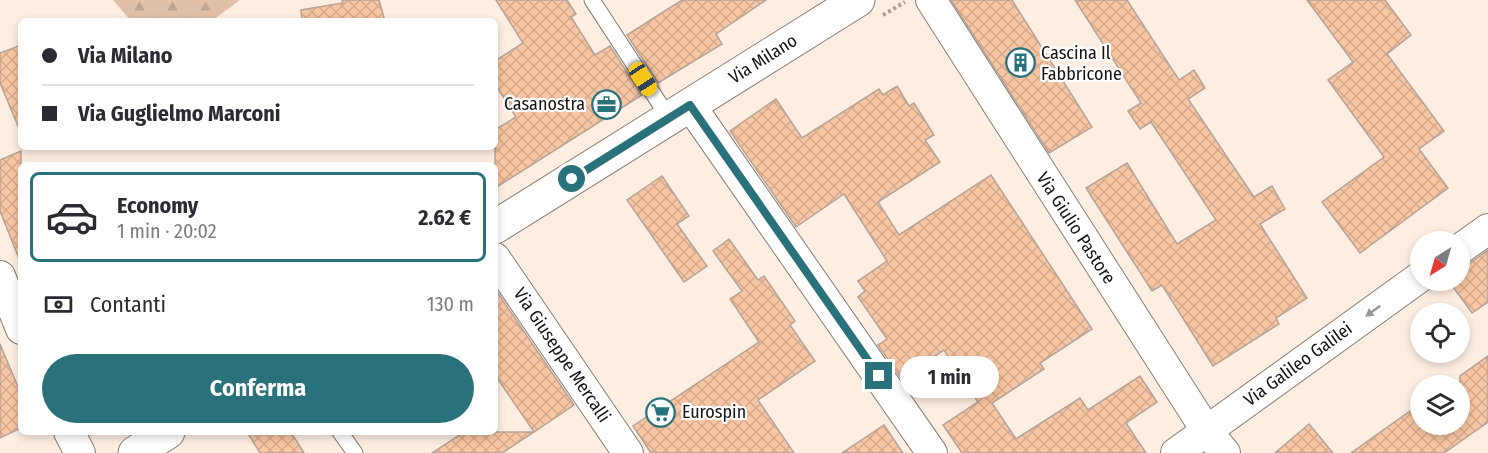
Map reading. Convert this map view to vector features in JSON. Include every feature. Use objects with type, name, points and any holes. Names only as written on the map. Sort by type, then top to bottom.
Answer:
[{"type":"street","name":"Via Milano","points":[[498,225],[858,0]]},
{"type":"street","name":"Via Giulio Pastore","points":[[930,0],[1206,430],[1226,453]]},
{"type":"street","points":[[679,112],[932,453]]},
{"type":"street","points":[[1470,242],[1488,228]]},
{"type":"street","name":"Via Giuseppe Mercalli","points":[[498,262],[628,453]]},
{"type":"street","points":[[0,276],[18,321]]},
{"type":"street","name":"Via Galileo Galilei","points":[[1176,453],[1410,284]]},
{"type":"street","points":[[71,435],[80,453]]},
{"type":"street","points":[[135,453],[163,435]]},
{"type":"lane","points":[[591,0],[679,112]]},
{"type":"lane","points":[[342,435],[355,453]]},
{"type":"green space","points":[[113,0],[240,0],[216,18],[128,18]]},
{"type":"building","points":[[342,0],[379,0],[384,18],[302,18],[301,10],[343,3]]},
{"type":"building","points":[[496,0],[567,0],[576,14],[571,17],[595,55],[610,46],[642,95],[498,186],[498,162],[495,162],[495,150],[498,150],[498,128],[516,117],[498,89],[498,59],[523,43]]},
{"type":"building","points":[[682,0],[766,0],[716,34],[722,44],[658,83],[627,35]]},
{"type":"building","name":"Cascina Il Fabbricone","points":[[951,0],[1012,0],[1092,127],[1049,153]]},
{"type":"building","points":[[1075,0],[1127,0],[1179,80],[1194,70],[1205,88],[1188,99],[1254,197],[1272,186],[1285,209],[1260,224],[1307,298],[1276,318],[1279,324],[1213,366],[1162,285],[1152,291],[1086,188],[1127,163],[1177,244],[1216,220],[1151,122],[1140,129],[1128,111],[1141,103]]},
{"type":"building","points":[[1307,0],[1385,0],[1411,35],[1387,54],[1444,131],[1419,149],[1448,188],[1360,253],[1322,202],[1384,157],[1328,80],[1353,62]]},
{"type":"building","points":[[18,46],[18,126],[0,83],[0,53]]},
{"type":"building","points":[[897,86],[909,106],[914,103],[934,135],[925,140],[940,162],[878,202],[899,235],[991,175],[1092,329],[1040,363],[1044,369],[992,403],[1016,439],[1080,398],[1088,410],[1140,376],[1157,402],[1126,423],[1146,453],[962,453],[943,425],[978,402],[944,350],[901,378],[878,345],[887,339],[858,297],[865,291],[858,281],[887,261],[844,194],[796,227],[730,131],[776,99],[802,138],[879,89],[883,95]]},
{"type":"building","points":[[21,151],[21,162],[18,162],[18,256],[0,211],[0,160]]},
{"type":"building","points":[[662,176],[689,216],[677,224],[707,266],[684,282],[627,200]]},
{"type":"building","points":[[729,239],[758,280],[764,276],[795,321],[790,325],[815,361],[758,400],[794,453],[651,453],[633,426],[759,342],[730,299],[742,291],[713,251]]},
{"type":"building","points":[[1488,250],[1488,302],[1472,313],[1470,303],[1465,303],[1456,291],[1470,291],[1470,263]]},
{"type":"building","points":[[498,293],[574,405],[534,432],[498,379]]},
{"type":"building","points":[[0,344],[18,387],[18,429],[0,438]]},
{"type":"building","points":[[1488,356],[1488,422],[1470,435],[1470,375],[1461,375]]},
{"type":"building","points":[[1410,411],[1410,435],[1470,435],[1444,453],[1351,453]]},
{"type":"building","points":[[1309,424],[1333,453],[1275,453]]},
{"type":"building","points":[[884,425],[903,453],[842,453]]},
{"type":"building","points":[[534,432],[502,453],[432,453],[459,435]]},
{"type":"building","points":[[249,435],[293,435],[304,453],[260,453]]},
{"type":"place","name":"Cascina Il Fabbricone","points":[[1020,63]]},
{"type":"place","name":"Casanostra","points":[[606,104]]},
{"type":"place","name":"Eurospin","points":[[661,412]]},
{"type":"route","points":[[572,179],[690,105],[879,376]]}]
